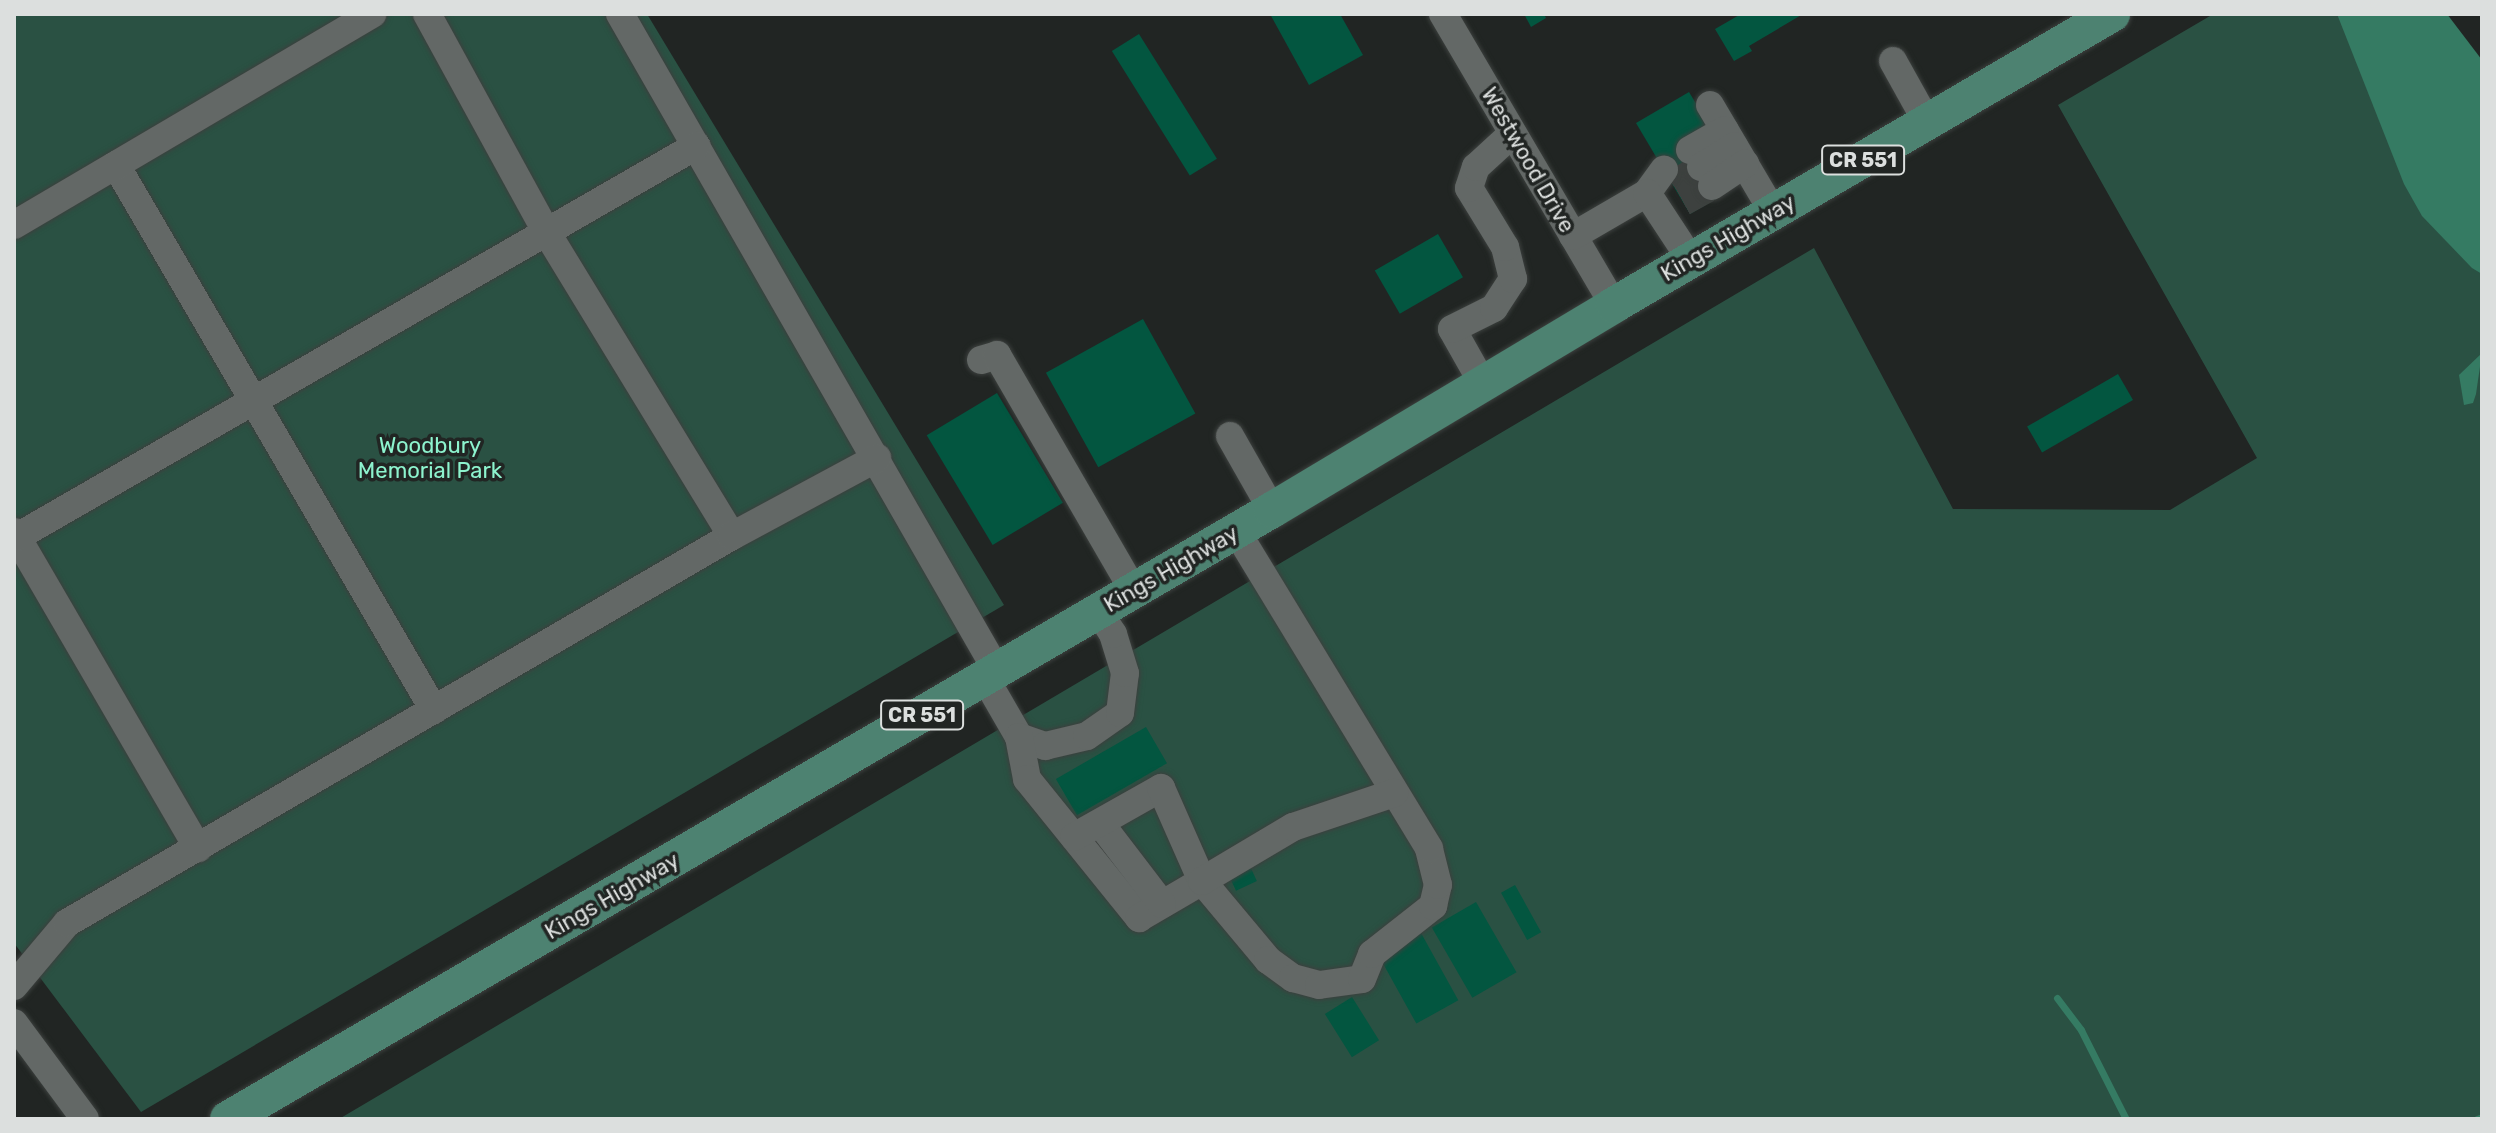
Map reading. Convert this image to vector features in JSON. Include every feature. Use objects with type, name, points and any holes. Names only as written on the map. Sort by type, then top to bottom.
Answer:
[{"type":"main road","name":"Kings Highway","points":[[228,1119],[1272,510],[1614,305],[2112,14]]},
{"type":"street","points":[[14,225],[372,14]]},
{"type":"street","points":[[427,14],[547,233],[732,536]]},
{"type":"street","points":[[620,14],[877,458],[991,674],[1019,737],[1027,779],[1139,918],[1293,827],[1394,793]]},
{"type":"street","name":"Westwood Drive","points":[[1443,14],[1614,305]]},
{"type":"street","points":[[1893,61],[1927,122]]},
{"type":"street","points":[[1710,105],[1773,212]]},
{"type":"street","points":[[1483,384],[1452,329],[1494,308],[1513,279],[1505,247],[1469,188],[1476,167],[1512,134]]},
{"type":"street","points":[[198,848],[16,535],[254,403],[696,146]]},
{"type":"street","points":[[1735,147],[1701,168],[1735,147]]},
{"type":"street","points":[[116,165],[434,710]]},
{"type":"street","points":[[1573,236],[1664,195],[1691,260]]},
{"type":"street","points":[[981,360],[997,355],[1133,590]]},
{"type":"street","points":[[1230,436],[1272,510]]},
{"type":"street","points":[[14,986],[67,923],[732,536],[877,458]]},
{"type":"street","points":[[1074,837],[1161,788],[1202,881],[1268,960],[1293,978],[1319,985],[1362,979],[1372,954],[1433,906],[1438,885],[1429,848],[1236,530]]},
{"type":"street","points":[[1019,737],[1045,746],[1087,736],[1120,713],[1125,673],[1113,634],[1098,611]]},
{"type":"street","points":[[1100,823],[1162,904]]},
{"type":"street","points":[[14,1023],[85,1119]]},
{"type":"green space","name":"Woodbury Memorial Park","points":[[14,14],[647,14],[1004,605],[141,1112],[14,943]]},
{"type":"green space","points":[[2345,14],[2482,105],[2482,1119],[339,1119],[1814,248],[1953,509],[2170,510],[2257,458],[2058,105],[2210,16]]},
{"type":"shaded area","points":[[2337,14],[2447,14],[2482,60],[2482,274],[2472,268],[2422,216],[2404,184]]},
{"type":"shaded area","points":[[2482,353],[2473,403],[2464,405],[2459,375]]},
{"type":"building","points":[[1270,14],[1340,14],[1363,55],[1309,85]]},
{"type":"building","points":[[1524,14],[1544,14],[1546,18],[1531,27]]},
{"type":"building","points":[[1741,14],[1803,14],[1749,46],[1752,51],[1734,61],[1715,29]]},
{"type":"building","points":[[1139,34],[1217,159],[1190,176],[1112,51]]},
{"type":"building","points":[[1689,92],[1709,125],[1719,197],[1690,214],[1636,123]]},
{"type":"building","points":[[1438,234],[1463,277],[1400,314],[1375,270]]},
{"type":"building","points":[[1143,319],[1195,413],[1098,467],[1046,373]]},
{"type":"building","points":[[2118,374],[2133,400],[2042,452],[2027,427]]},
{"type":"building","points":[[997,393],[1063,503],[993,545],[927,435]]},
{"type":"building","points":[[1146,727],[1167,763],[1077,815],[1056,779]]},
{"type":"building","points":[[1248,862],[1257,881],[1236,891],[1227,872]]},
{"type":"building","points":[[1515,885],[1541,932],[1527,940],[1501,893]]},
{"type":"building","points":[[1476,902],[1517,972],[1472,998],[1432,928]]},
{"type":"building","points":[[1421,933],[1458,1000],[1416,1024],[1379,956]]},
{"type":"building","points":[[1352,997],[1379,1040],[1352,1057],[1325,1014]]},
{"type":"waterway","points":[[2057,998],[2081,1030],[2126,1119]]},
{"type":"waterway","points":[[2477,1119],[2482,1117]]},
{"type":"tunnel","points":[[1673,185],[1701,167]]},
{"type":"tunnel","points":[[1683,202],[1712,186]]}]
